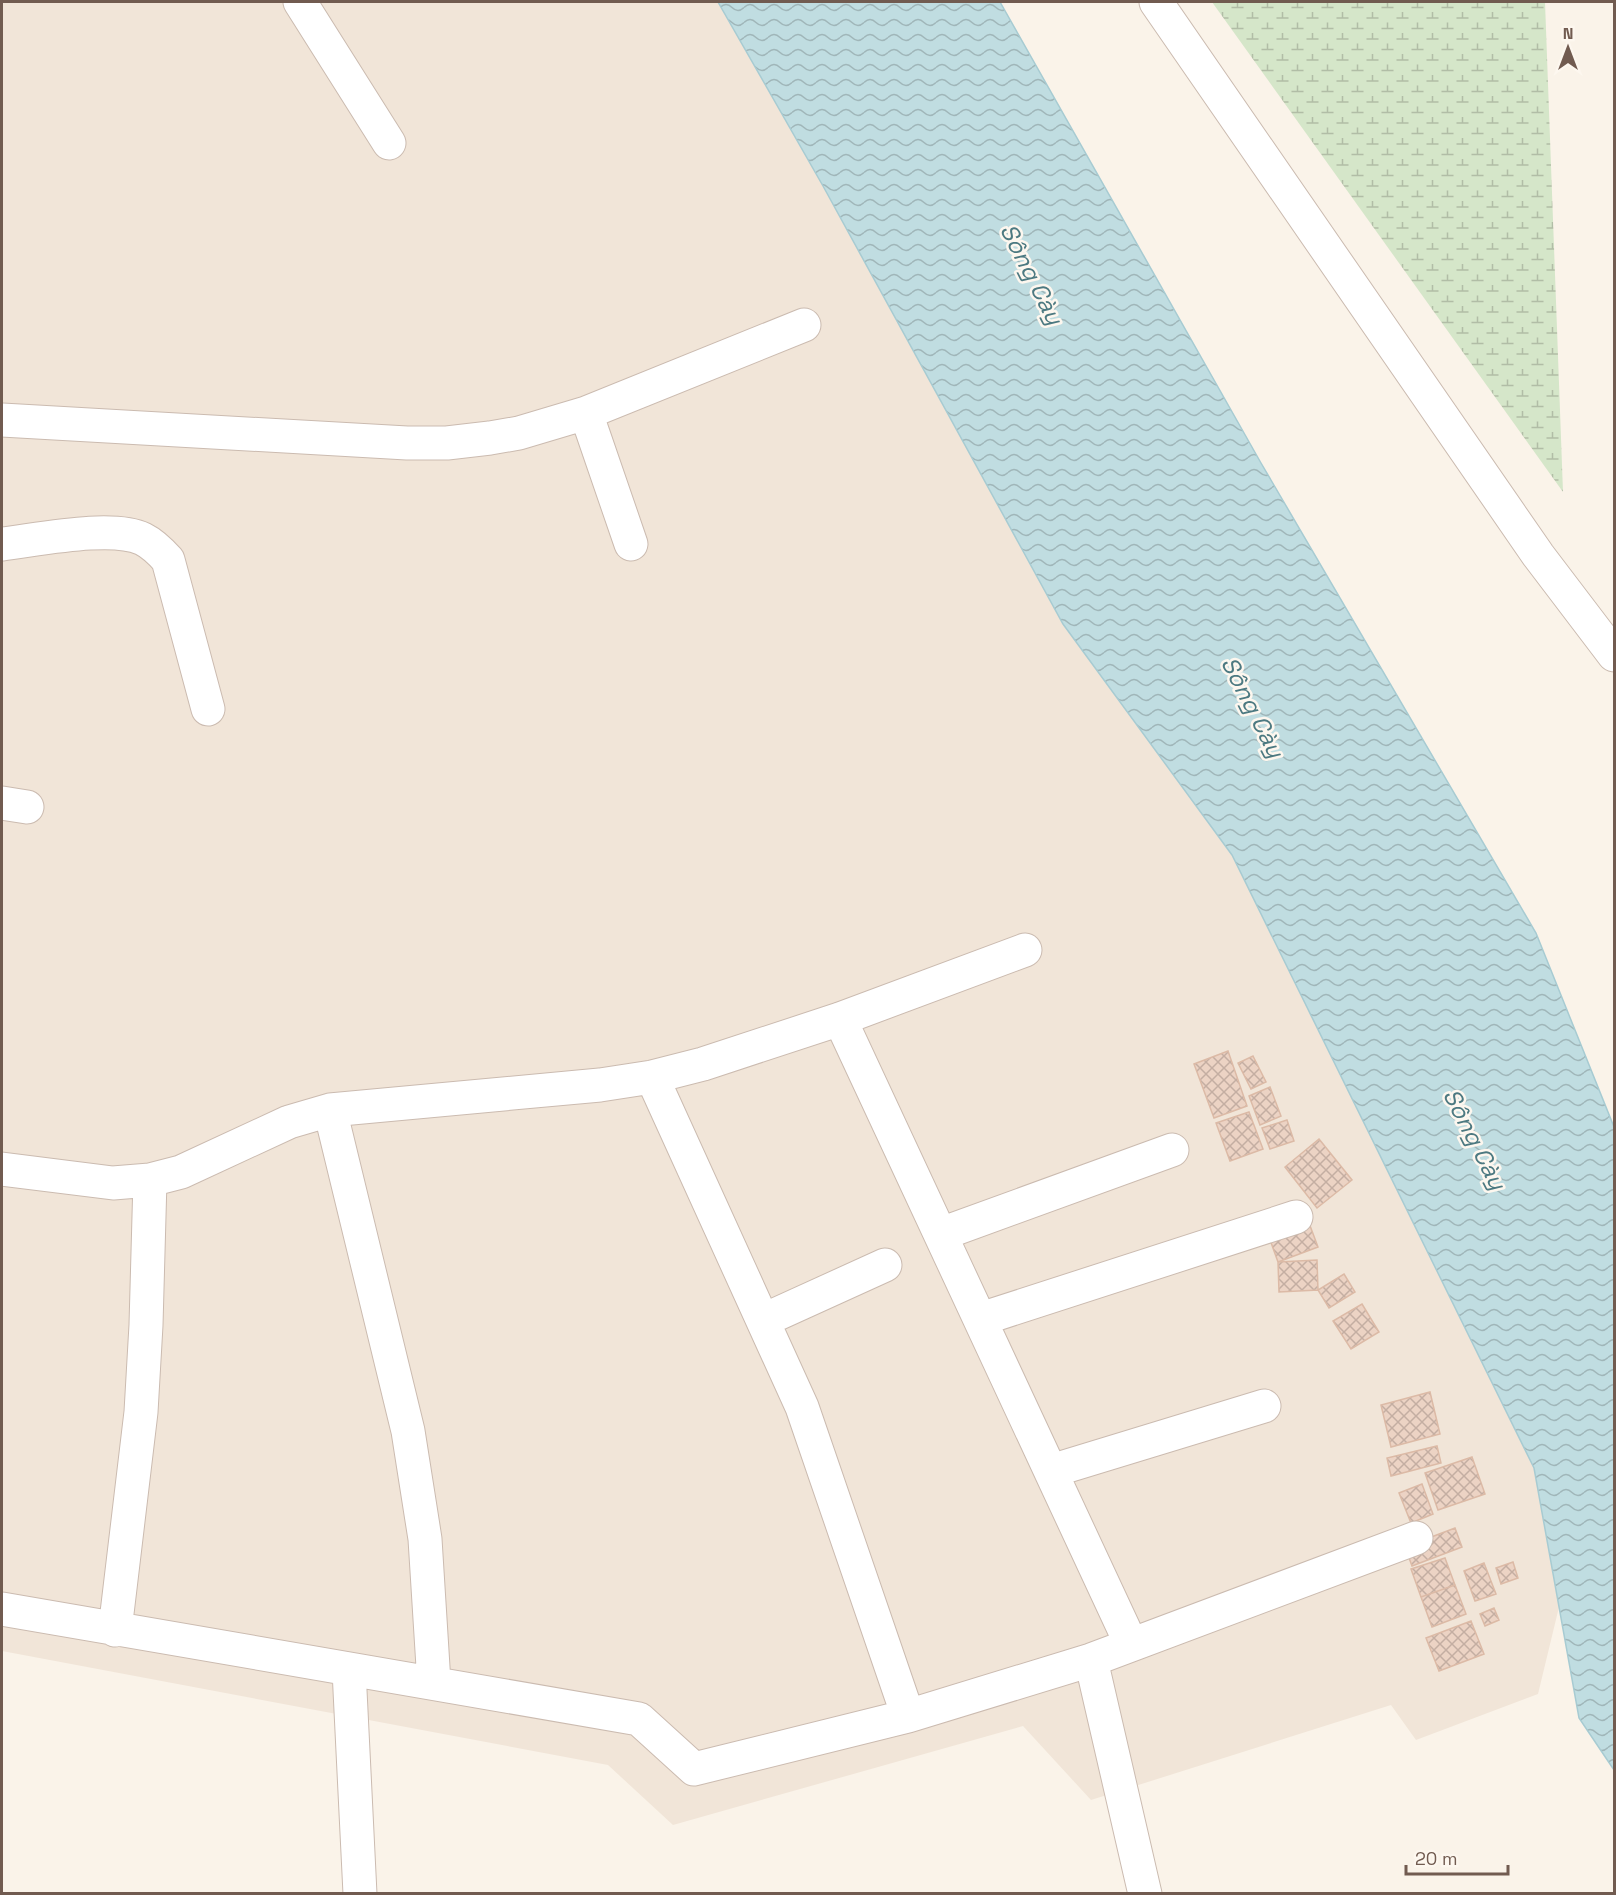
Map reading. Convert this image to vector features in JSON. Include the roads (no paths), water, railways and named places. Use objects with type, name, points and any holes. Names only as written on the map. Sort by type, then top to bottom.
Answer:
[{"type":"street","points":[[300,2],[389,143]]},
{"type":"street","points":[[1156,2],[1538,555],[1614,655]]},
{"type":"street","points":[[2,420],[407,443],[447,443],[490,438],[519,433],[586,413],[804,325]]},
{"type":"street","points":[[586,413],[631,544]]},
{"type":"street","points":[[2,544],[125,533],[142,538],[156,547],[168,560],[207,709]]},
{"type":"street","points":[[2,1169],[113,1183],[150,1180],[181,1172],[289,1122],[330,1110],[652,1077],[703,1064],[840,1019],[1025,950]]},
{"type":"street","points":[[840,1019],[1131,1644]]},
{"type":"street","points":[[652,1077],[802,1407],[908,1716]]},
{"type":"street","points":[[330,1110],[408,1431],[424,1539],[434,1683]]},
{"type":"street","points":[[941,1234],[1172,1150]]},
{"type":"street","points":[[115,1630],[141,1412],[150,1180]]},
{"type":"street","points":[[981,1319],[1296,1217]]},
{"type":"street","points":[[764,1320],[885,1265]]},
{"type":"street","points":[[1051,1471],[1264,1406]]},
{"type":"street","points":[[2,1610],[639,1719],[694,1769],[908,1716],[1091,1659],[1416,1538]]},
{"type":"street","points":[[1091,1659],[1145,1893]]},
{"type":"street","points":[[349,1670],[360,1893]]},
{"type":"water","name":"Sông Cày","points":[[718,2],[1000,2],[1261,463],[1536,933],[1614,1127],[1614,1770],[1579,1718],[1534,1468],[1232,855],[1063,624],[823,186]]}]
